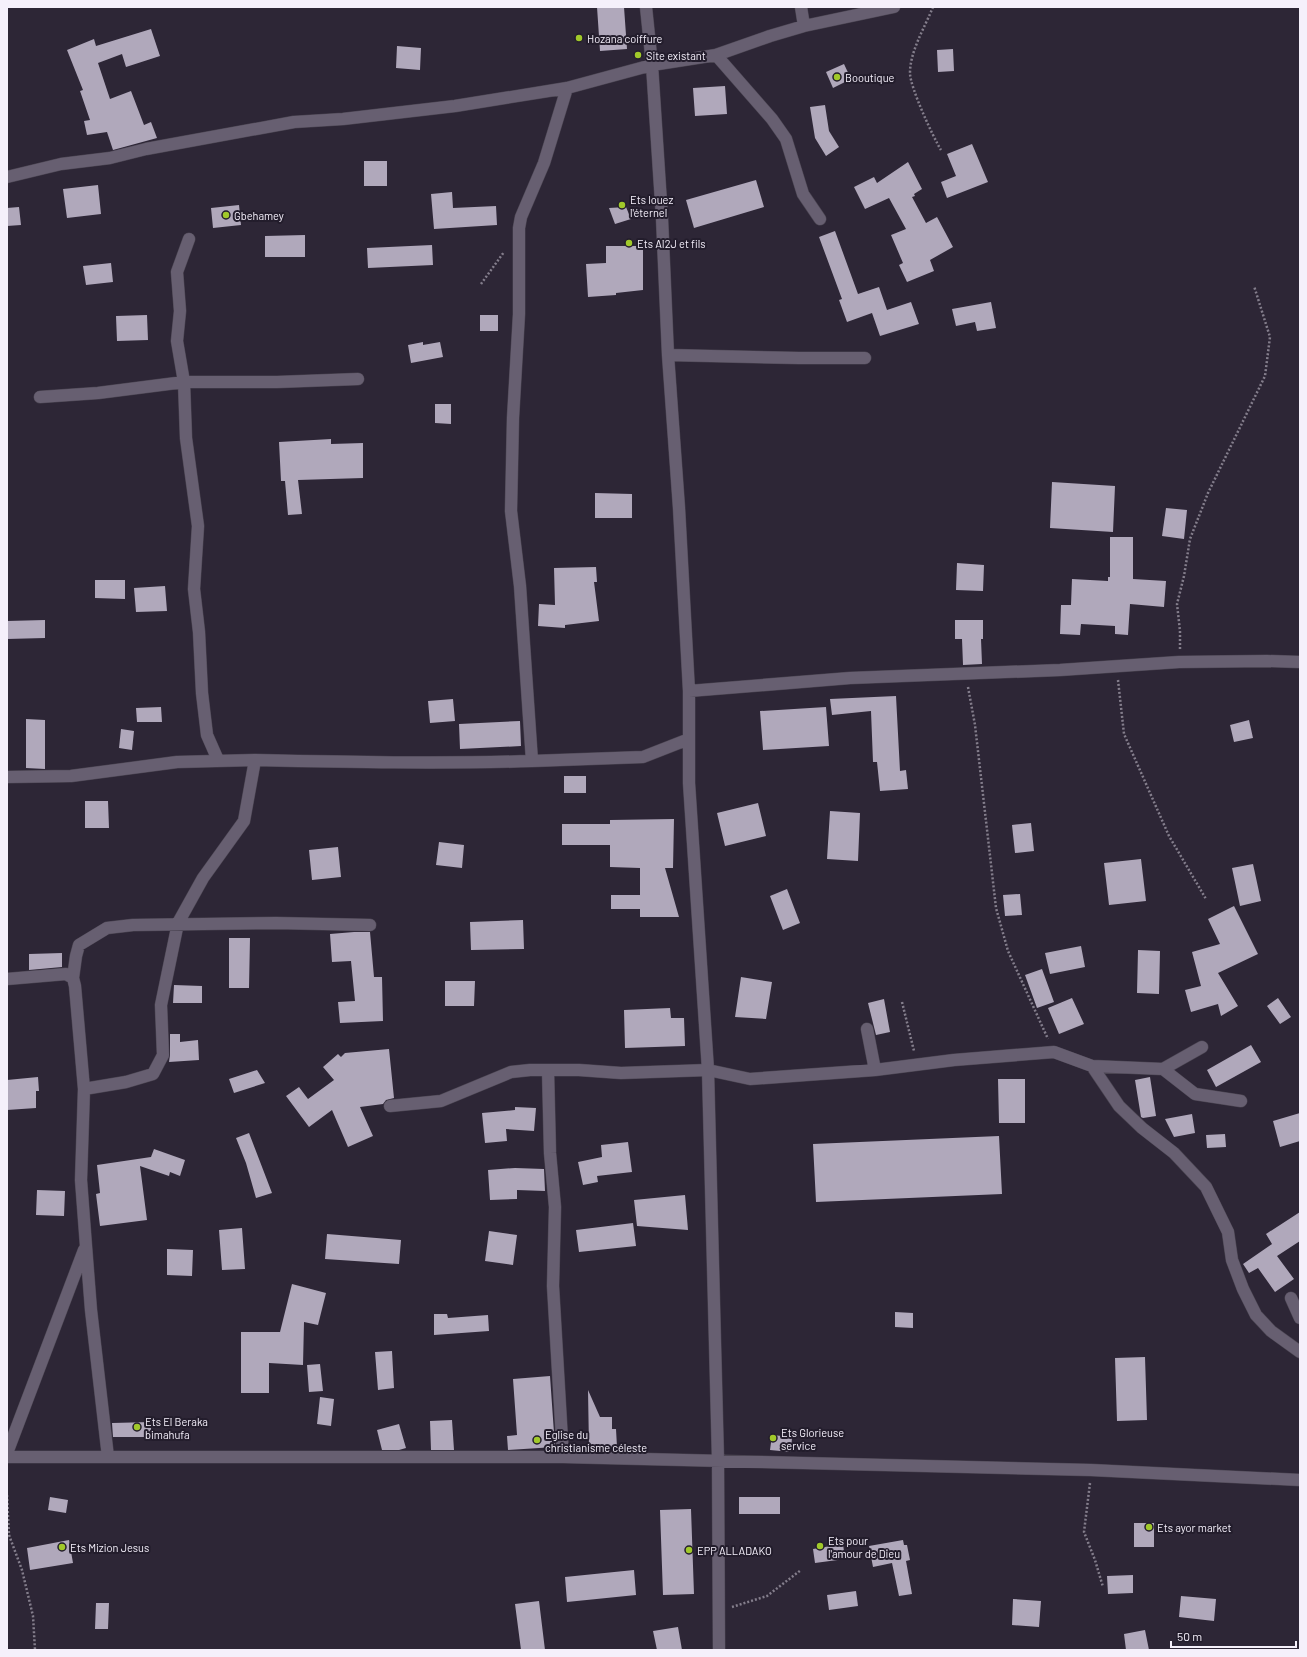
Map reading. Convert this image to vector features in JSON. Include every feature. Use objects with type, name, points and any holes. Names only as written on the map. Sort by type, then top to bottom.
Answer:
[{"type":"street","points":[[646,7],[652,65],[662,218],[668,355],[689,691],[689,783],[708,1070],[718,1460],[719,1650]]},
{"type":"street","points":[[801,7],[804,26]]},
{"type":"street","points":[[7,176],[60,164],[110,158],[146,149],[294,122],[343,119],[455,106],[567,88],[652,65],[716,55],[804,26],[894,7]]},
{"type":"street","points":[[716,55],[748,93],[772,118],[786,139],[803,194],[820,219]]},
{"type":"street","points":[[532,761],[520,586],[511,511],[513,418],[519,314],[519,228],[521,217],[544,163],[567,88]]},
{"type":"street","points":[[190,239],[177,272],[180,311],[177,341],[184,382],[186,438],[198,526],[194,589],[200,632],[202,693],[207,735],[218,760]]},
{"type":"street","points":[[668,355],[865,358]]},
{"type":"street","points":[[40,397],[98,393],[184,382],[277,382],[358,379]]},
{"type":"street","points":[[689,691],[850,678],[966,674],[1180,662],[1300,662]]},
{"type":"street","points":[[7,777],[71,776],[177,762],[218,760],[401,763],[532,761],[643,757],[689,738]]},
{"type":"street","points":[[84,1089],[132,1080],[152,1074],[163,1055],[161,1005],[178,924],[203,878],[244,821],[255,760]]},
{"type":"street","points":[[108,1457],[91,1310],[81,1180],[84,1089],[75,986],[73,978],[79,945],[107,928],[133,925],[276,923],[370,925]]},
{"type":"street","points":[[7,979],[66,974],[73,978]]},
{"type":"street","points":[[867,1029],[875,1070]]},
{"type":"street","points":[[1163,1070],[1202,1047]]},
{"type":"street","points":[[390,1106],[441,1101],[511,1072],[530,1070],[621,1073],[708,1070],[750,1079],[875,1070],[954,1060],[1054,1052],[1092,1066],[1163,1070],[1196,1094],[1241,1101]]},
{"type":"street","points":[[1092,1066],[1119,1106],[1142,1128],[1174,1153],[1206,1187],[1228,1232],[1232,1260],[1243,1289],[1256,1315],[1271,1331],[1300,1352]]},
{"type":"street","points":[[548,1070],[550,1153],[555,1207],[553,1286],[563,1457]]},
{"type":"street","points":[[7,1453],[86,1246]]},
{"type":"street","points":[[1291,1298],[1300,1318]]},
{"type":"street","points":[[7,1457],[563,1457],[1091,1470],[1300,1480]]},
{"type":"path","points":[[933,7],[915,49],[910,74],[932,135],[941,150]]},
{"type":"path","points":[[1180,662],[1180,631],[1177,604],[1184,576],[1190,539],[1208,493],[1265,376],[1270,337],[1254,286]]},
{"type":"path","points":[[1116,666],[1124,734],[1169,836],[1206,899]]},
{"type":"path","points":[[966,674],[975,725],[996,908],[1008,951],[1054,1052]]},
{"type":"path","points":[[902,1002],[918,1065]]},
{"type":"path","points":[[1091,1470],[1084,1532],[1095,1560],[1103,1587]]},
{"type":"path","points":[[7,1495],[9,1535],[22,1570],[33,1616],[35,1650]]},
{"type":"path","points":[[718,1611],[767,1596],[801,1570]]},
{"type":"building","points":[[597,7],[624,7],[627,49],[600,51]]},
{"type":"building","points":[[151,29],[160,56],[126,67],[122,54],[98,63],[110,99],[131,91],[144,125],[151,122],[157,138],[113,150],[107,132],[87,135],[84,121],[90,120],[80,91],[83,90],[67,50],[94,39],[96,46]]},
{"type":"building","points":[[397,46],[421,48],[420,70],[396,68]]},
{"type":"building","points":[[953,49],[954,71],[938,72],[937,50]]},
{"type":"building","points":[[844,64],[851,79],[833,88],[826,72]]},
{"type":"building","points":[[725,86],[727,114],[695,116],[693,88]]},
{"type":"building","points":[[825,105],[829,131],[839,147],[826,156],[815,138],[810,107]]},
{"type":"building","points":[[972,144],[988,182],[947,198],[941,182],[956,176],[947,154]]},
{"type":"building","points":[[364,161],[387,161],[387,186],[364,186]]},
{"type":"building","points":[[908,162],[922,189],[912,197],[926,223],[937,217],[953,247],[930,260],[934,271],[907,282],[899,265],[903,263],[891,235],[906,229],[889,198],[865,209],[854,187],[874,177],[877,183]]},
{"type":"building","points":[[756,180],[764,207],[694,228],[686,200]]},
{"type":"building","points":[[98,185],[101,214],[67,218],[63,189]]},
{"type":"building","points":[[452,192],[453,208],[496,206],[497,225],[434,229],[431,194]]},
{"type":"building","points":[[239,205],[241,225],[213,228],[211,208]]},
{"type":"building","points":[[19,207],[21,225],[7,226],[7,208]]},
{"type":"building","points":[[626,207],[631,219],[615,224],[609,208]]},
{"type":"building","points":[[835,231],[858,294],[879,287],[887,310],[911,302],[919,324],[880,336],[872,313],[847,322],[839,300],[842,299],[819,237]]},
{"type":"building","points":[[305,235],[305,257],[265,257],[265,236]]},
{"type":"building","points":[[432,245],[433,265],[368,268],[367,248]]},
{"type":"building","points":[[606,246],[643,246],[643,290],[616,293],[616,295],[588,297],[586,264],[606,263]]},
{"type":"building","points":[[111,263],[113,282],[86,285],[83,266]]},
{"type":"building","points":[[991,302],[996,328],[977,331],[975,322],[956,326],[952,309]]},
{"type":"building","points":[[147,315],[148,340],[117,341],[116,316]]},
{"type":"building","points":[[480,315],[498,315],[498,331],[480,331]]},
{"type":"building","points":[[423,342],[423,345],[440,342],[443,357],[411,363],[408,345]]},
{"type":"building","points":[[435,404],[451,404],[451,424],[435,423]]},
{"type":"building","points":[[331,439],[331,444],[363,443],[363,478],[298,480],[302,514],[288,515],[285,481],[281,481],[279,442]]},
{"type":"building","points":[[1052,482],[1115,486],[1113,532],[1050,528]]},
{"type":"building","points":[[595,493],[632,494],[632,518],[595,518]]},
{"type":"building","points":[[1166,508],[1187,510],[1184,539],[1162,536]]},
{"type":"building","points":[[1110,537],[1133,537],[1133,579],[1166,581],[1164,607],[1130,604],[1128,635],[1115,634],[1115,626],[1081,624],[1080,635],[1060,634],[1061,605],[1071,605],[1072,579],[1108,581],[1108,577],[1110,577]]},
{"type":"building","points":[[957,563],[984,565],[983,591],[956,590]]},
{"type":"building","points":[[596,567],[597,582],[594,582],[599,621],[565,625],[565,628],[538,626],[539,604],[555,605],[554,568]]},
{"type":"building","points":[[95,580],[125,580],[125,599],[95,598]]},
{"type":"building","points":[[165,586],[167,611],[136,612],[134,588]]},
{"type":"building","points":[[45,620],[45,638],[7,639],[7,621]]},
{"type":"building","points":[[955,620],[983,620],[983,639],[981,639],[982,664],[963,665],[962,639],[955,639]]},
{"type":"building","points":[[896,696],[900,771],[906,770],[908,789],[880,791],[877,762],[873,762],[871,711],[832,715],[830,699]]},
{"type":"building","points":[[453,699],[455,721],[430,723],[428,701]]},
{"type":"building","points":[[161,707],[162,722],[137,722],[136,708]]},
{"type":"building","points":[[826,707],[829,746],[763,750],[760,711]]},
{"type":"building","points":[[26,719],[45,720],[45,769],[26,768]]},
{"type":"building","points":[[1249,720],[1253,738],[1234,742],[1230,725]]},
{"type":"building","points":[[520,721],[521,746],[460,749],[459,724]]},
{"type":"building","points":[[121,729],[134,731],[132,750],[119,748]]},
{"type":"building","points":[[564,776],[586,776],[586,793],[564,793]]},
{"type":"building","points":[[85,801],[108,801],[109,828],[85,828]]},
{"type":"building","points":[[758,803],[766,836],[725,846],[717,813]]},
{"type":"building","points":[[830,811],[860,813],[858,861],[827,859]]},
{"type":"building","points":[[674,819],[673,868],[665,868],[679,917],[640,917],[640,909],[611,909],[611,895],[640,895],[640,868],[610,867],[610,845],[562,845],[562,824],[610,824],[610,820]]},
{"type":"building","points":[[1031,823],[1034,851],[1015,853],[1012,825]]},
{"type":"building","points":[[439,842],[464,845],[462,868],[436,865]]},
{"type":"building","points":[[338,847],[341,877],[312,880],[309,850]]},
{"type":"building","points":[[1141,859],[1146,901],[1109,905],[1104,863]]},
{"type":"building","points":[[1253,864],[1261,901],[1240,906],[1232,868]]},
{"type":"building","points":[[787,889],[800,923],[783,930],[770,896]]},
{"type":"building","points":[[1020,894],[1022,915],[1005,916],[1003,895]]},
{"type":"building","points":[[1234,906],[1258,954],[1218,973],[1238,1006],[1221,1016],[1218,1004],[1191,1012],[1185,990],[1201,986],[1192,952],[1220,944],[1208,919]]},
{"type":"building","points":[[523,920],[524,949],[471,950],[470,922]]},
{"type":"building","points":[[370,932],[374,977],[382,977],[383,1021],[340,1023],[338,1002],[355,1001],[351,961],[332,962],[330,934]]},
{"type":"building","points":[[229,938],[250,938],[249,988],[229,988]]},
{"type":"building","points":[[1081,946],[1085,967],[1050,974],[1045,953]]},
{"type":"building","points":[[1138,950],[1160,951],[1159,994],[1137,993]]},
{"type":"building","points":[[62,953],[62,967],[29,970],[29,954]]},
{"type":"building","points":[[1042,969],[1054,1002],[1037,1008],[1025,975]]},
{"type":"building","points":[[741,977],[772,982],[766,1019],[735,1017]]},
{"type":"building","points":[[445,981],[475,981],[474,1006],[445,1006]]},
{"type":"building","points":[[174,985],[202,986],[202,1003],[173,1003]]},
{"type":"building","points":[[1072,998],[1084,1024],[1059,1034],[1048,1008]]},
{"type":"building","points":[[1278,998],[1291,1017],[1280,1024],[1267,1006]]},
{"type":"building","points":[[884,999],[890,1032],[876,1035],[868,1003]]},
{"type":"building","points":[[670,1008],[671,1018],[684,1018],[685,1046],[625,1048],[624,1010]]},
{"type":"building","points":[[170,1034],[180,1034],[180,1042],[198,1040],[199,1060],[169,1062]]},
{"type":"building","points":[[1251,1045],[1261,1062],[1216,1087],[1207,1070]]},
{"type":"building","points":[[389,1049],[394,1098],[386,1100],[383,1104],[360,1107],[373,1136],[348,1147],[332,1110],[309,1127],[286,1096],[299,1087],[308,1099],[334,1080],[323,1067],[338,1054],[341,1057],[345,1053]]},
{"type":"building","points":[[257,1070],[265,1083],[234,1093],[229,1079]]},
{"type":"building","points":[[38,1077],[39,1091],[36,1091],[36,1108],[7,1110],[7,1080]]},
{"type":"building","points":[[1150,1077],[1156,1116],[1143,1118],[1141,1117],[1135,1080]]},
{"type":"building","points":[[998,1079],[1025,1079],[1025,1123],[999,1123]]},
{"type":"building","points":[[515,1107],[536,1108],[534,1131],[506,1129],[507,1141],[485,1143],[482,1113],[515,1110]]},
{"type":"building","points":[[1300,1113],[1300,1141],[1280,1147],[1273,1121]]},
{"type":"building","points":[[1192,1114],[1195,1133],[1174,1137],[1165,1119]]},
{"type":"building","points":[[249,1133],[272,1193],[256,1198],[246,1163],[236,1138]]},
{"type":"building","points":[[1225,1134],[1226,1147],[1207,1148],[1206,1135]]},
{"type":"building","points":[[999,1136],[1002,1194],[816,1202],[813,1144]]},
{"type":"building","points":[[628,1142],[632,1172],[597,1176],[598,1182],[583,1185],[578,1162],[602,1157],[601,1145]]},
{"type":"building","points":[[154,1149],[185,1160],[180,1176],[170,1172],[169,1176],[140,1166],[147,1220],[100,1226],[96,1194],[100,1193],[97,1165],[151,1157]]},
{"type":"building","points":[[515,1168],[544,1169],[545,1191],[517,1190],[517,1199],[490,1200],[488,1170]]},
{"type":"building","points":[[37,1190],[65,1191],[64,1216],[36,1215]]},
{"type":"building","points":[[685,1195],[688,1230],[637,1226],[634,1200]]},
{"type":"building","points":[[1300,1212],[1300,1241],[1277,1256],[1294,1279],[1275,1292],[1258,1268],[1249,1273],[1243,1264],[1272,1244],[1266,1234]]},
{"type":"building","points":[[633,1223],[636,1246],[579,1252],[576,1230]]},
{"type":"building","points":[[242,1228],[245,1269],[222,1270],[219,1230]]},
{"type":"building","points":[[489,1231],[517,1235],[513,1265],[485,1261]]},
{"type":"building","points":[[327,1234],[401,1240],[399,1264],[325,1259]]},
{"type":"building","points":[[167,1249],[193,1250],[192,1276],[167,1275]]},
{"type":"building","points":[[292,1284],[326,1293],[318,1325],[304,1322],[303,1365],[269,1363],[269,1393],[241,1393],[241,1332],[280,1332]]},
{"type":"building","points":[[895,1312],[913,1313],[913,1328],[895,1327]]},
{"type":"building","points":[[434,1314],[447,1314],[448,1318],[488,1315],[489,1331],[434,1335]]},
{"type":"building","points":[[392,1351],[394,1388],[378,1390],[375,1352]]},
{"type":"building","points":[[1145,1357],[1147,1420],[1117,1421],[1115,1358]]},
{"type":"building","points":[[320,1364],[323,1391],[309,1392],[307,1365]]},
{"type":"building","points":[[550,1376],[555,1447],[508,1450],[507,1436],[517,1435],[513,1379]]},
{"type":"building","points":[[588,1390],[600,1417],[612,1417],[612,1429],[616,1429],[617,1447],[589,1448]]},
{"type":"building","points":[[320,1397],[334,1399],[331,1426],[317,1424]]},
{"type":"building","points":[[452,1420],[454,1450],[431,1450],[430,1421]]},
{"type":"building","points":[[151,1422],[151,1437],[113,1437],[112,1423]]},
{"type":"building","points":[[399,1424],[406,1448],[399,1450],[382,1450],[377,1430]]},
{"type":"building","points":[[772,1435],[792,1437],[791,1452],[770,1450]]},
{"type":"building","points":[[50,1497],[68,1500],[66,1513],[48,1510]]},
{"type":"building","points":[[739,1497],[780,1497],[780,1514],[739,1514]]},
{"type":"building","points":[[691,1509],[694,1594],[663,1595],[660,1510]]},
{"type":"building","points":[[1134,1523],[1154,1523],[1154,1547],[1134,1547]]},
{"type":"building","points":[[69,1540],[73,1563],[30,1570],[27,1548]]},
{"type":"building","points":[[903,1540],[904,1545],[907,1545],[910,1560],[906,1561],[912,1594],[899,1596],[892,1563],[873,1567],[869,1546]]},
{"type":"building","points":[[843,1544],[845,1559],[815,1563],[813,1549]]},
{"type":"building","points":[[634,1570],[636,1595],[567,1602],[565,1577]]},
{"type":"building","points":[[1133,1575],[1133,1593],[1108,1594],[1107,1576]]},
{"type":"building","points":[[856,1591],[858,1606],[829,1610],[827,1595]]},
{"type":"building","points":[[1181,1596],[1216,1599],[1214,1621],[1179,1617]]},
{"type":"building","points":[[1013,1599],[1041,1601],[1039,1627],[1012,1625]]},
{"type":"building","points":[[539,1601],[545,1650],[521,1650],[515,1604]]},
{"type":"building","points":[[96,1603],[109,1603],[108,1629],[95,1629]]},
{"type":"building","points":[[678,1627],[682,1650],[657,1650],[653,1631]]},
{"type":"building","points":[[1145,1630],[1149,1650],[1126,1650],[1124,1634]]},
{"type":"place","name":"Hozana coiffure","points":[[579,38]]},
{"type":"place","name":"Site existant","points":[[638,55]]},
{"type":"place","name":"Booutique","points":[[837,77]]},
{"type":"place","name":"Ets louez l'éternel","points":[[622,205]]},
{"type":"place","name":"Gbehamey","points":[[226,215]]},
{"type":"place","name":"Ets AI2J et fils","points":[[629,243]]},
{"type":"place","name":"Ets El Beraka bimahufa","points":[[137,1427]]},
{"type":"place","name":"Ets Glorieuse service","points":[[773,1438]]},
{"type":"place","name":"Eglise du christianisme céleste","points":[[537,1440]]},
{"type":"place","name":"Ets ayor market","points":[[1149,1527]]},
{"type":"place","name":"Ets pour l'amour de Dieu","points":[[820,1546]]},
{"type":"place","name":"Ets Mizion Jesus","points":[[62,1547]]},
{"type":"place","name":"EPP ALLADAKO","points":[[689,1550]]}]
